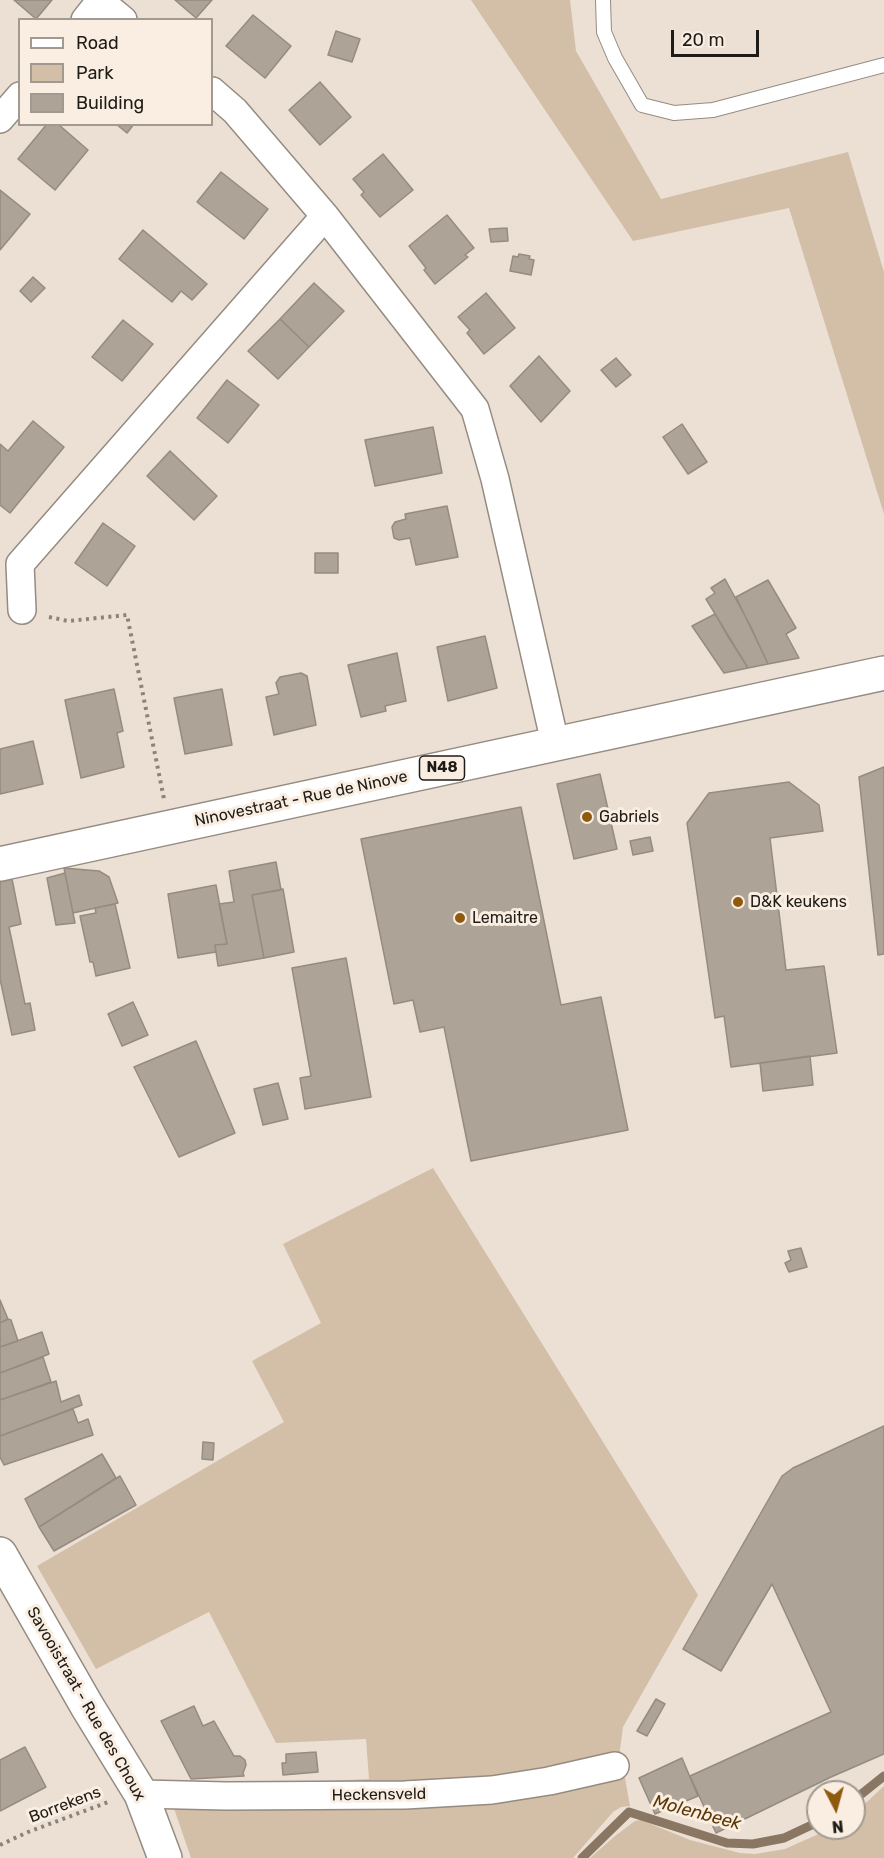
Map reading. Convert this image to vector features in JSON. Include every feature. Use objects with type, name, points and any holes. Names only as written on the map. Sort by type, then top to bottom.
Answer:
[{"type":"main road","name":"Ninovestraat - Rue de Ninove","points":[[0,864],[884,673]]},
{"type":"main road","name":"Savooistraat - Rue des Choux","points":[[0,1554],[87,1706],[141,1794],[165,1858]]},
{"type":"street","points":[[96,7],[119,18]]},
{"type":"street","points":[[213,92],[235,111],[325,216],[475,409],[495,479],[555,743]]},
{"type":"street","points":[[0,119],[18,98]]},
{"type":"street","points":[[22,610],[20,564],[325,216]]},
{"type":"street","name":"Heckensveld","points":[[141,1794],[405,1796],[492,1790],[615,1767]]},
{"type":"lane","points":[[603,0],[604,32],[615,58],[642,105],[674,113],[713,110],[884,66]]},
{"type":"path","points":[[22,610],[68,621],[127,615],[170,828]]},
{"type":"path","name":"Borrekens","points":[[0,1845],[109,1801],[141,1794]]},
{"type":"green space","points":[[471,0],[570,0],[576,51],[661,199],[848,152],[884,272],[884,514],[789,208],[633,241]]},
{"type":"green space","points":[[433,1168],[698,1595],[623,1727],[620,1750],[630,1806],[621,1807],[613,1812],[573,1858],[191,1858],[167,1788],[369,1779],[366,1739],[276,1743],[209,1612],[96,1669],[37,1566],[284,1422],[252,1361],[321,1323],[283,1244]]},
{"type":"green space","points":[[884,1786],[884,1858],[590,1858],[635,1821],[641,1820],[690,1840],[740,1853],[755,1854],[785,1849],[806,1840],[866,1840],[866,1803]]},
{"type":"building","points":[[14,0],[52,0],[35,18]]},
{"type":"building","points":[[175,0],[212,0],[196,18]]},
{"type":"building","points":[[253,15],[291,46],[265,78],[226,46]]},
{"type":"building","points":[[336,31],[360,39],[352,62],[328,55]]},
{"type":"building","points":[[320,82],[351,117],[320,145],[289,110]]},
{"type":"building","points":[[45,126],[60,126],[88,150],[55,190],[18,159]]},
{"type":"building","points":[[118,126],[132,126],[127,133]]},
{"type":"building","points":[[383,154],[413,190],[380,217],[361,195],[364,192],[353,179]]},
{"type":"building","points":[[221,172],[268,209],[244,239],[197,202]]},
{"type":"building","points":[[0,190],[30,214],[0,250]]},
{"type":"building","points":[[447,215],[474,248],[465,255],[468,257],[435,284],[409,246]]},
{"type":"building","points":[[507,228],[508,241],[491,242],[489,229]]},
{"type":"building","points":[[143,230],[207,284],[192,300],[181,291],[172,302],[119,259]]},
{"type":"building","points":[[519,254],[530,256],[529,259],[534,260],[531,275],[510,271],[513,256],[518,257]]},
{"type":"building","points":[[33,277],[45,288],[31,302],[20,291]]},
{"type":"building","points":[[314,283],[344,311],[309,347],[280,319]]},
{"type":"building","points":[[486,293],[515,328],[484,354],[467,333],[470,330],[458,317]]},
{"type":"building","points":[[280,319],[309,347],[278,379],[248,351]]},
{"type":"building","points":[[123,320],[153,344],[122,381],[92,357]]},
{"type":"building","points":[[539,356],[570,391],[541,422],[510,386]]},
{"type":"building","points":[[616,358],[631,375],[616,387],[601,370]]},
{"type":"building","points":[[227,380],[259,405],[228,443],[197,418]]},
{"type":"building","points":[[33,421],[64,447],[10,513],[0,505],[0,444],[8,451]]},
{"type":"building","points":[[682,424],[707,462],[688,474],[663,437]]},
{"type":"building","points":[[433,427],[442,473],[375,486],[365,440]]},
{"type":"building","points":[[170,451],[217,496],[194,520],[147,476]]},
{"type":"building","points":[[447,506],[458,557],[416,565],[410,538],[399,540],[394,538],[392,527],[395,522],[406,519],[405,514]]},
{"type":"building","points":[[103,523],[135,546],[107,586],[75,563]]},
{"type":"building","points":[[315,553],[338,553],[338,573],[315,573]]},
{"type":"building","points":[[725,579],[768,664],[748,668],[706,599],[715,593],[711,588]]},
{"type":"building","points":[[768,580],[796,628],[786,634],[799,658],[768,664],[736,597]]},
{"type":"building","points":[[715,614],[748,668],[724,673],[692,626]]},
{"type":"building","points":[[485,636],[497,688],[448,701],[437,647]]},
{"type":"building","points":[[397,653],[406,701],[385,706],[386,711],[361,717],[348,665]]},
{"type":"building","points":[[301,673],[307,676],[316,725],[274,735],[266,697],[279,694],[276,683],[280,677]]},
{"type":"building","points":[[114,689],[123,731],[117,733],[124,767],[81,778],[65,700]]},
{"type":"building","points":[[222,689],[232,745],[185,754],[174,698]]},
{"type":"building","points":[[33,741],[43,784],[0,794],[0,749]]},
{"type":"building","points":[[884,767],[884,954],[878,955],[859,777]]},
{"type":"building","name":"Gabriels","points":[[600,774],[617,849],[574,859],[557,784]]},
{"type":"building","name":"D&K keukens","points":[[789,782],[819,805],[823,831],[770,838],[786,970],[824,966],[837,1053],[731,1067],[724,1016],[715,1018],[687,823],[709,793]]},
{"type":"building","name":"Lemaitre","points":[[521,807],[561,1005],[601,997],[628,1130],[471,1161],[444,1027],[420,1032],[413,1000],[394,1004],[361,839]]},
{"type":"building","points":[[650,837],[653,851],[633,855],[630,841]]},
{"type":"building","points":[[276,862],[281,890],[252,895],[264,958],[218,966],[215,945],[227,944],[219,904],[234,902],[229,871]]},
{"type":"building","points":[[64,868],[99,871],[109,877],[118,903],[73,913]]},
{"type":"building","points":[[65,873],[75,923],[56,925],[47,878]]},
{"type":"building","points":[[12,879],[21,924],[9,927],[25,1004],[30,1003],[35,1030],[12,1035],[0,979],[0,882]]},
{"type":"building","points":[[216,885],[227,944],[215,945],[216,952],[178,958],[168,894]]},
{"type":"building","points":[[283,889],[294,952],[264,958],[252,895]]},
{"type":"building","points":[[115,904],[130,968],[96,976],[93,962],[90,962],[80,916],[96,913],[95,908]]},
{"type":"building","points":[[346,958],[371,1097],[305,1109],[300,1078],[311,1076],[292,968]]},
{"type":"building","points":[[133,1002],[148,1035],[122,1046],[108,1014]]},
{"type":"building","points":[[196,1041],[235,1133],[179,1157],[134,1067]]},
{"type":"building","points":[[810,1056],[813,1085],[763,1091],[760,1063]]},
{"type":"building","points":[[278,1083],[288,1119],[263,1125],[254,1089]]},
{"type":"building","points":[[801,1248],[807,1267],[789,1272],[785,1263],[791,1260],[788,1251]]},
{"type":"building","points":[[0,1300],[8,1319],[0,1323]]},
{"type":"building","points":[[11,1320],[18,1341],[0,1347],[0,1323]]},
{"type":"building","points":[[42,1332],[49,1354],[0,1373],[0,1347]]},
{"type":"building","points":[[43,1357],[51,1382],[0,1400],[0,1373]]},
{"type":"building","points":[[56,1381],[61,1402],[79,1395],[82,1405],[0,1436],[0,1400]]},
{"type":"building","points":[[73,1409],[78,1423],[88,1419],[93,1435],[4,1465],[0,1457],[0,1436]]},
{"type":"building","points":[[884,1426],[884,1754],[825,1780],[806,1780],[806,1789],[716,1833],[690,1776],[831,1712],[772,1584],[721,1671],[683,1649],[782,1476],[793,1468]]},
{"type":"building","points":[[203,1442],[214,1443],[213,1460],[202,1459]]},
{"type":"building","points":[[102,1454],[116,1478],[39,1527],[25,1499]]},
{"type":"building","points":[[120,1476],[136,1505],[54,1551],[39,1527]]},
{"type":"building","points":[[656,1699],[665,1704],[647,1736],[637,1731]]},
{"type":"building","points":[[194,1706],[203,1726],[214,1721],[234,1756],[240,1756],[245,1760],[244,1776],[191,1779],[161,1721]]},
{"type":"building","points":[[25,1747],[46,1787],[0,1811],[0,1760]]},
{"type":"building","points":[[316,1752],[318,1772],[283,1775],[282,1763],[286,1763],[286,1754]]},
{"type":"building","points":[[682,1758],[698,1796],[655,1814],[639,1778]]},
{"type":"waterway","name":"Molenbeek","points":[[866,1790],[884,1776]]},
{"type":"waterway","name":"Molenbeek","points":[[582,1858],[629,1812],[727,1843],[753,1844],[784,1838],[806,1828]]},
{"type":"place","name":"Gabriels","points":[[587,817]]},
{"type":"place","name":"D&K keukens","points":[[738,902]]},
{"type":"place","name":"Lemaitre","points":[[460,918]]}]
